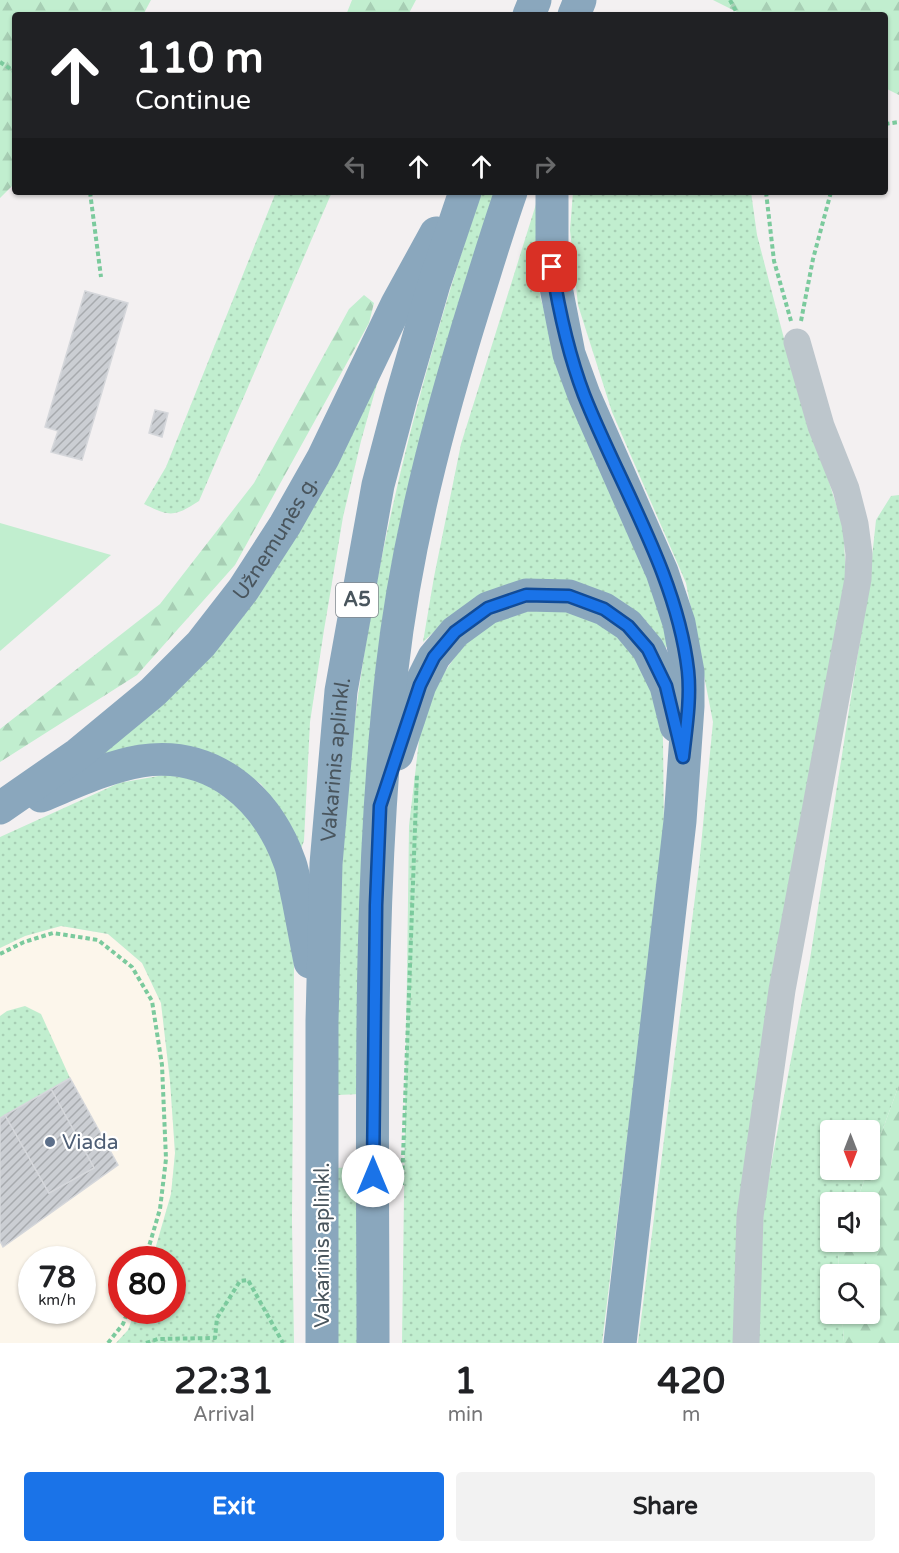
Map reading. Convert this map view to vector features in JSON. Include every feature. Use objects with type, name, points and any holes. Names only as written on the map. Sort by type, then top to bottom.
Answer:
[{"type":"highway","name":"Užnemunės g.","points":[[0,810],[78,754],[153,692],[201,644],[243,590],[285,525],[323,458],[397,304],[456,195]]},
{"type":"highway","name":"Vakarinis aplinkl.","points":[[322,1343],[322,1021],[326,864],[341,691],[378,485],[400,398],[434,284],[464,195]]},
{"type":"highway","name":"A5","points":[[373,1343],[374,1022],[380,806],[392,668],[412,548],[437,434],[510,195]]},
{"type":"highway","points":[[552,195],[552,267],[569,354],[584,395],[662,572],[679,623],[688,672],[688,706],[680,821],[620,1343]]},
{"type":"highway","points":[[380,806],[420,685],[434,657],[455,632],[488,608],[526,595],[569,596],[604,609],[628,626],[648,649],[666,686],[683,757]]},
{"type":"highway","points":[[0,810],[105,771],[142,761],[180,761],[209,768],[232,782],[259,805],[278,834],[291,864],[322,1021]]},
{"type":"street","points":[[746,1343],[750,1216],[782,990],[858,579],[859,554],[855,524],[846,489],[821,426],[797,342]]},
{"type":"path","points":[[90,195],[101,277]]},
{"type":"path","points":[[766,195],[774,261],[797,342]]},
{"type":"path","points":[[797,342],[813,259],[830,195]]},
{"type":"path","points":[[402,1185],[417,769]]},
{"type":"path","points":[[0,954],[24,942],[53,933],[98,940],[132,967],[152,1001],[162,1065],[166,1159],[160,1209],[149,1246]]},
{"type":"path","points":[[146,1343],[158,1338],[215,1338],[217,1318],[240,1281],[248,1280],[283,1343]]},
{"type":"path","points":[[108,1343],[123,1324]]},
{"type":"shaded area","points":[[61,926],[108,934],[142,963],[161,1003],[175,1153],[171,1194],[156,1246],[108,1246],[108,1324],[130,1324],[128,1330],[116,1343],[0,1343],[0,948],[25,936]]},
{"type":"green space","points":[[0,0],[151,0],[145,12],[12,12],[12,186],[0,198]]},
{"type":"green space","points":[[352,0],[416,0],[410,12],[347,12]]},
{"type":"green space","points":[[713,0],[899,0],[899,95],[888,90],[888,12],[737,12]]},
{"type":"green space","points":[[275,195],[331,195],[199,501],[184,510],[172,513],[166,513],[144,504],[166,467]]},
{"type":"green space","points":[[480,195],[495,195],[431,402],[361,1094],[337,1095],[338,960],[342,870],[348,780],[362,666],[388,528],[404,460]]},
{"type":"green space","points":[[573,195],[751,195],[757,235],[787,350],[843,526],[846,575],[737,1343],[638,1343],[699,866],[713,722],[686,583],[612,412],[578,305],[570,230]]},
{"type":"green space","points":[[537,201],[540,296],[556,352],[624,514],[672,642],[664,649],[647,622],[628,609],[454,613],[423,642],[461,444]]},
{"type":"green space","points":[[364,295],[374,303],[369,323],[235,565],[137,675],[0,762],[0,729],[160,604],[254,483],[349,309]]},
{"type":"green space","points":[[381,370],[343,517],[310,722],[304,841],[300,851],[289,823],[261,784],[229,762],[90,757],[152,709]]},
{"type":"green space","points":[[899,495],[899,1085],[880,1137],[880,1120],[820,1120],[820,1180],[864,1180],[860,1192],[820,1192],[820,1252],[838,1252],[839,1264],[820,1264],[820,1324],[843,1324],[844,1343],[753,1343],[761,1218],[810,959],[870,576],[876,520],[891,496]]},
{"type":"green space","points":[[0,523],[111,555],[0,651]]},
{"type":"green space","points":[[545,607],[593,617],[631,643],[660,708],[663,739],[664,839],[602,1343],[402,1343],[409,826],[420,732],[436,685],[461,648],[494,620]]},
{"type":"green space","points":[[164,775],[207,780],[235,797],[274,855],[291,926],[294,967],[292,1221],[294,1343],[116,1343],[128,1330],[130,1324],[186,1324],[186,1246],[156,1246],[171,1194],[175,1153],[161,1003],[142,963],[108,934],[61,926],[25,936],[0,948],[0,837],[119,783]]},
{"type":"green space","points":[[25,1006],[41,1014],[70,1078],[0,1118],[0,1016],[7,1011]]},
{"type":"green space","points":[[899,1085],[899,1343],[844,1343],[843,1324],[880,1324],[880,1264],[839,1264],[838,1252],[880,1252],[880,1192],[860,1192],[864,1180],[880,1180],[880,1137]]},
{"type":"green space","points":[[360,1167],[358,1343],[338,1343],[336,1168]]},
{"type":"building","points":[[85,291],[128,303],[82,460],[51,452],[58,431],[45,427]]},
{"type":"building","points":[[155,410],[168,413],[162,437],[149,433]]},
{"type":"building","points":[[70,1078],[118,1165],[3,1247],[0,1241],[0,1118],[5,1115],[49,1193],[94,1168],[51,1089]]},
{"type":"building","name":"Viada","points":[[51,1089],[94,1168],[49,1193],[5,1115]]},
{"type":"place","name":"Viada","points":[[50,1142]]},
{"type":"route","points":[[373,1176],[376,905],[380,806],[420,685],[434,657],[455,632],[488,608],[526,595],[569,596],[604,609],[628,626],[648,649],[666,686],[683,757],[688,706],[688,672],[679,623],[662,572],[584,395],[569,354],[552,267]]}]
